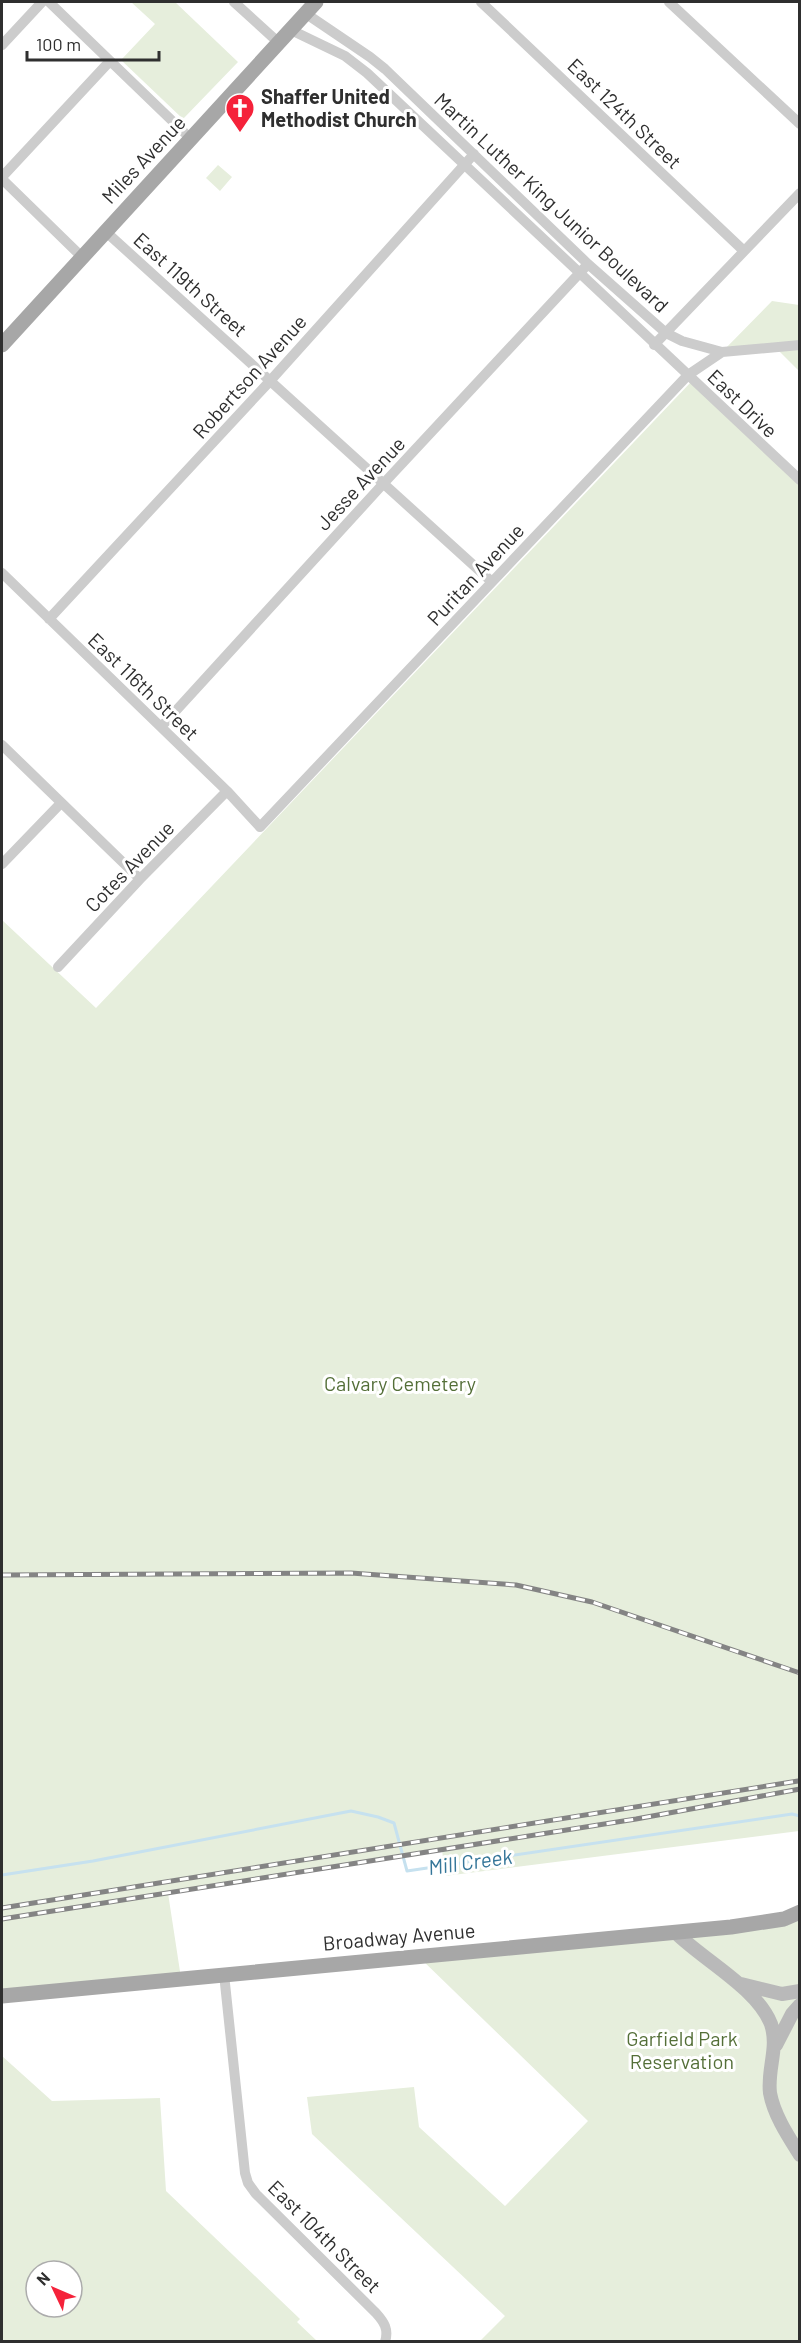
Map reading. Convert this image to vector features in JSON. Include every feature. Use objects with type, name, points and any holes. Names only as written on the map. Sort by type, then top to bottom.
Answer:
[{"type":"main road","name":"Miles Avenue","points":[[2,345],[316,2]]},
{"type":"main road","name":"Broadway Avenue","points":[[2,1996],[731,1927],[784,1919],[800,1912]]},
{"type":"street","points":[[2,45],[42,2]]},
{"type":"street","points":[[49,2],[191,139]]},
{"type":"street","points":[[234,2],[279,43]]},
{"type":"street","name":"East 124th Street","points":[[481,2],[744,251]]},
{"type":"street","points":[[669,2],[800,124]]},
{"type":"street","name":"Martin Luther King Junior Boulevard","points":[[305,13],[370,57],[588,264],[666,333],[682,341],[722,352],[800,345]]},
{"type":"street","name":"Martin Luther King Junior Boulevard","points":[[291,30],[345,56],[368,73],[688,375]]},
{"type":"street","points":[[82,257],[2,178],[110,61]]},
{"type":"street","name":"Robertson Avenue","points":[[49,619],[270,381],[474,154]]},
{"type":"street","points":[[654,345],[800,193]]},
{"type":"street","name":"East 119th Street","points":[[105,231],[492,582]]},
{"type":"street","name":"Jesse Avenue","points":[[161,727],[382,484],[588,264]]},
{"type":"street","name":"Puritan Avenue","points":[[260,827],[688,375],[722,352]]},
{"type":"street","name":"East Drive","points":[[688,375],[800,480]]},
{"type":"street","name":"East 116th Street","points":[[2,573],[227,791],[260,827]]},
{"type":"street","points":[[2,745],[140,879]]},
{"type":"street","name":"Cotes Avenue","points":[[58,967],[140,879],[227,791]]},
{"type":"street","points":[[2,864],[61,803]]},
{"type":"street","points":[[675,1932],[739,1984],[759,2004],[770,2023],[776,2045]]},
{"type":"street","name":"East 104th Street","points":[[224,1974],[245,2173],[248,2183],[256,2194],[383,2321],[387,2330],[385,2342]]},
{"type":"street","points":[[739,1984],[782,1994],[800,1991]]},
{"type":"street","points":[[800,2005],[792,2014],[776,2045],[771,2065],[770,2093],[783,2129],[800,2155]]},
{"type":"green space","points":[[131,2],[175,2],[238,62],[183,119],[121,60],[155,24]]},
{"type":"green space","points":[[218,165],[232,177],[220,191],[206,178]]},
{"type":"green space","points":[[772,301],[799,305],[799,371],[775,347],[722,352]]},
{"type":"green space","name":"Calvary Cemetery","points":[[691,382],[799,485],[799,1831],[445,1876],[442,1849],[168,1893],[181,1978],[2,1996],[2,920],[96,1008]]},
{"type":"green space","name":"Garfield Park Reservation","points":[[799,1912],[799,2341],[480,2341],[505,2316],[312,2134],[307,2097],[414,2087],[419,2127],[505,2206],[588,2121],[419,1957]]},
{"type":"green space","points":[[2,2056],[52,2101],[160,2098],[166,2191],[300,2319],[297,2322],[317,2341],[2,2341]]},
{"type":"waterway","name":"Mill Creek","points":[[2,1875],[93,1861],[351,1811],[394,1823],[407,1871],[792,1814],[800,1816]]},
{"type":"railway","points":[[2,1575],[351,1573],[516,1585],[592,1602],[800,1673]]},
{"type":"railway","points":[[2,1908],[798,1781]]},
{"type":"railway","points":[[2,1919],[636,1819],[800,1789]]},
{"type":"place","name":"Shaffer United Methodist Church","points":[[240,134]]}]
